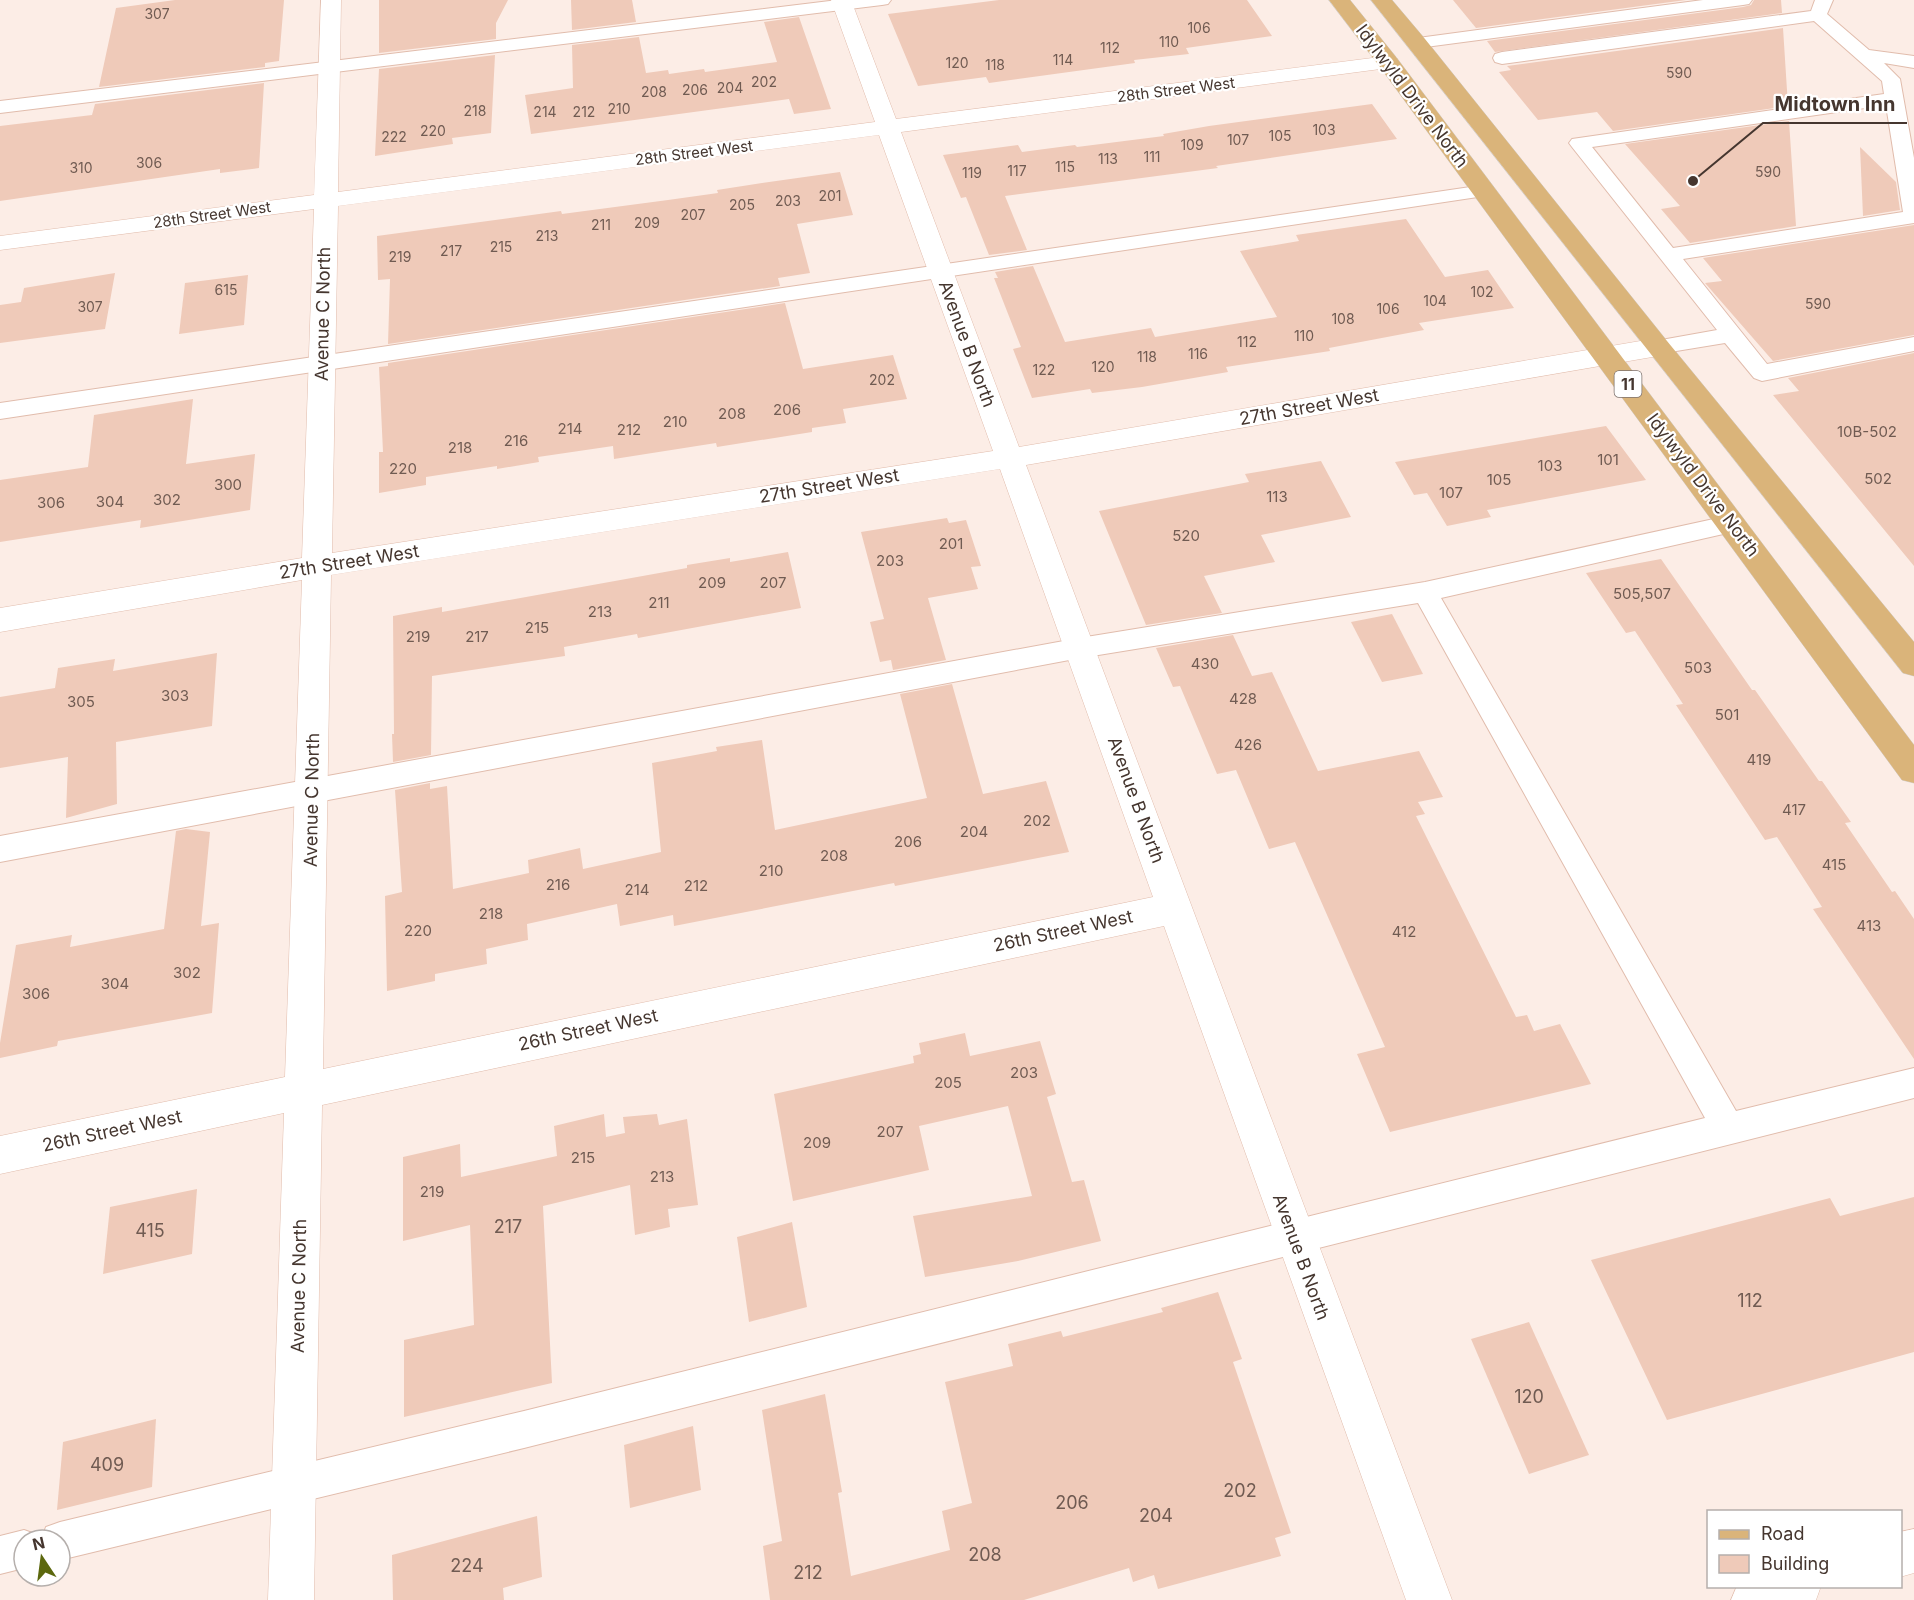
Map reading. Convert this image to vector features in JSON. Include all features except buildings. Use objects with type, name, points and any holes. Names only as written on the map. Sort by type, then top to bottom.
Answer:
[{"type":"main road","name":"Idylwyld Drive North","points":[[1339,0],[1388,62],[1914,770]]},
{"type":"main road","name":"Idylwyld Drive North","points":[[1381,0],[1418,43],[1658,347],[1912,660]]},
{"type":"street","name":"Avenue C North","points":[[291,1600],[331,0]]},
{"type":"street","name":"Avenue B North","points":[[842,2],[1293,1235],[1429,1600]]},
{"type":"street","name":"28th Street West","points":[[0,243],[1388,62]]},
{"type":"street","name":"27th Street West","points":[[0,620],[318,566],[1009,459],[1658,347]]},
{"type":"street","name":"26th Street West","points":[[0,1155],[1175,908]]},
{"type":"street","points":[[1754,1600],[1795,1588]]},
{"type":"lane","points":[[0,106],[842,2],[882,0]]},
{"type":"lane","points":[[1418,43],[1743,0]]},
{"type":"lane","points":[[1503,58],[1821,7],[1864,55],[1891,79],[1914,217],[1668,255]]},
{"type":"lane","points":[[1864,55],[1914,62]]},
{"type":"lane","points":[[1894,98],[1579,143],[1762,373],[1914,344]]},
{"type":"lane","points":[[0,411],[1484,191]]},
{"type":"lane","points":[[1658,347],[1730,335]]},
{"type":"lane","points":[[0,849],[1080,648],[1425,592],[1732,524]]},
{"type":"lane","points":[[1425,592],[1728,1128]]},
{"type":"lane","points":[[72,1538],[294,1486],[1293,1235],[1914,1083]]},
{"type":"place","name":"Midtown Inn","points":[[1693,181]]}]
